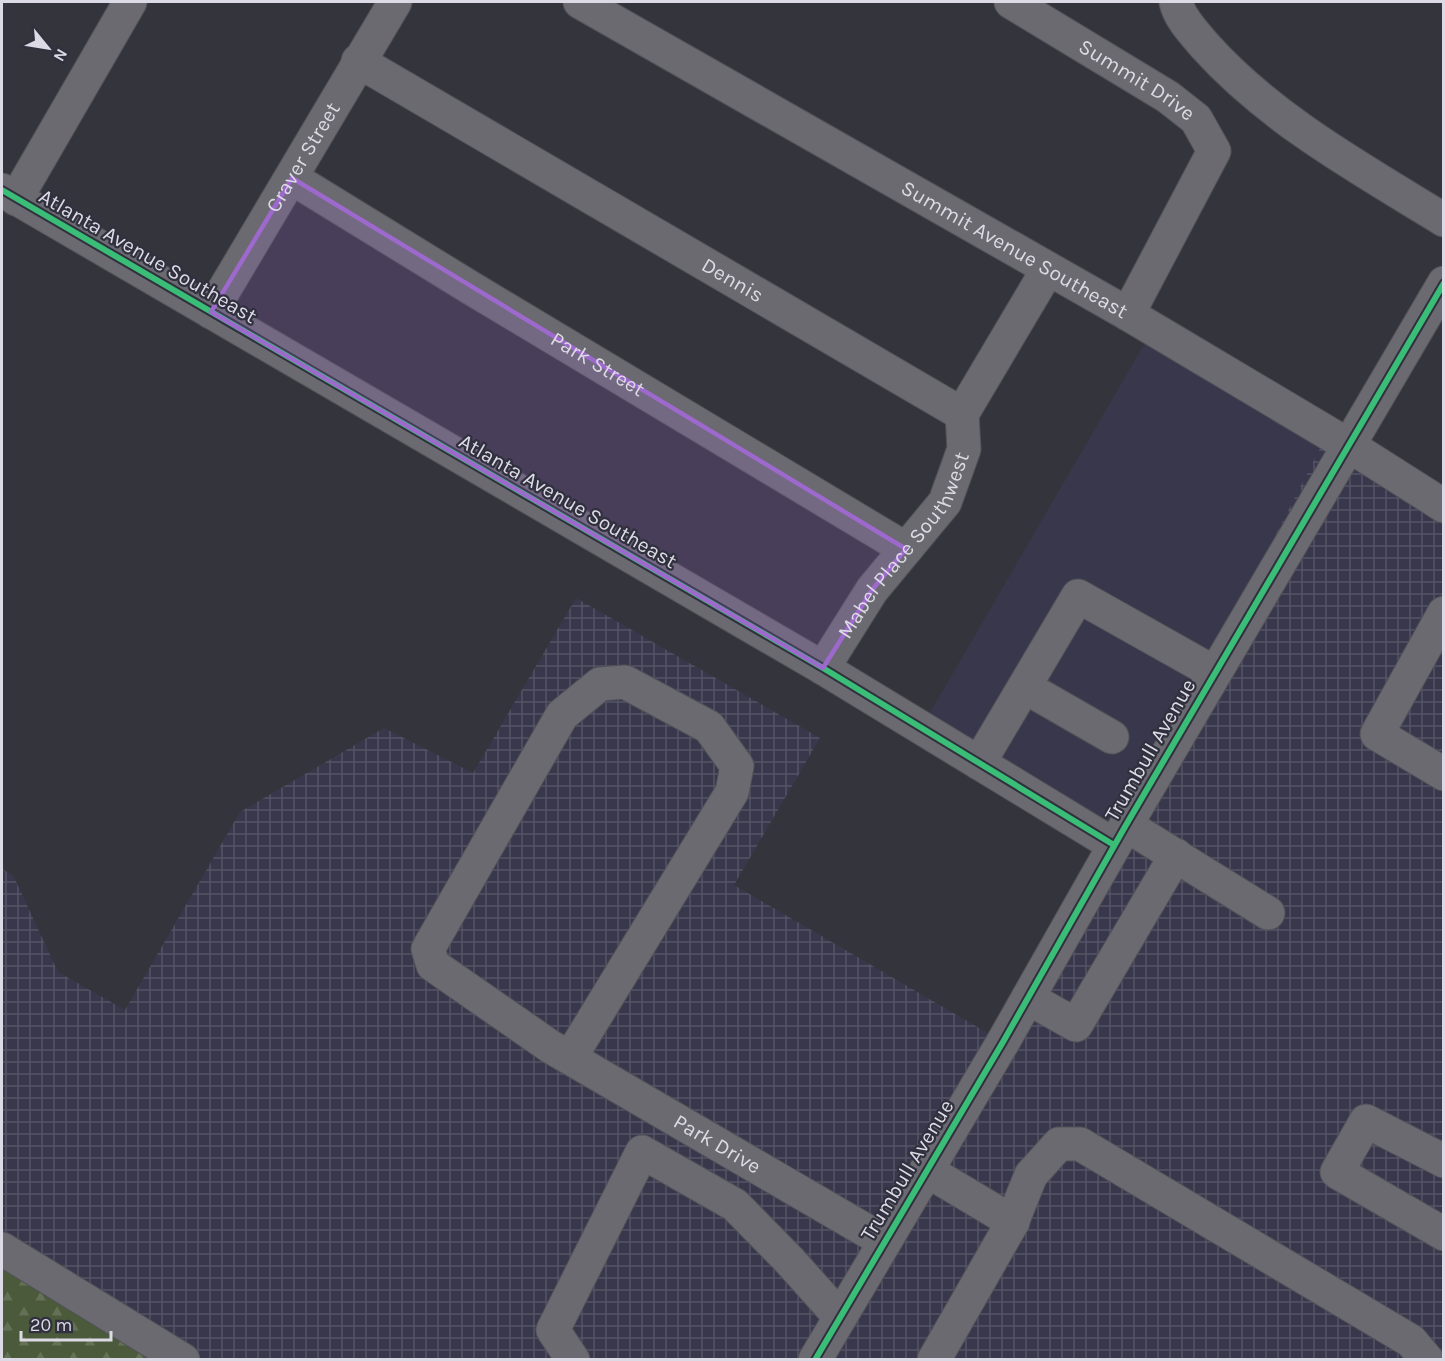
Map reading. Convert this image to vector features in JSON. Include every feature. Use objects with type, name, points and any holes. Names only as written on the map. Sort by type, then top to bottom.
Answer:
[{"type":"street","points":[[9,194],[130,2]]},
{"type":"street","name":"Craver Street","points":[[211,312],[394,2]]},
{"type":"street","name":"Summit Avenue Southeast","points":[[580,2],[1128,314],[1348,445],[1443,506]]},
{"type":"street","name":"Summit Drive","points":[[1011,2],[1168,98],[1196,119],[1214,152],[1128,314]]},
{"type":"street","points":[[1176,2],[1177,8],[1194,33],[1228,71],[1278,113],[1360,169],[1443,220]]},
{"type":"street","name":"Dennis","points":[[358,61],[962,414]]},
{"type":"street","name":"Park Street","points":[[292,178],[906,549]]},
{"type":"street","name":"Atlanta Avenue Southeast","points":[[9,194],[823,668],[979,763],[1120,835],[1176,855],[1268,913]]},
{"type":"street","points":[[962,414],[1048,269]]},
{"type":"street","name":"Trumbull Avenue","points":[[815,1359],[1028,998],[1120,835],[1443,283]]},
{"type":"street","name":"Mabel Place Southwest","points":[[823,668],[872,590],[945,502],[964,449],[962,414]]},
{"type":"street","points":[[979,763],[1078,596],[1215,673]]},
{"type":"street","points":[[1443,613],[1377,734],[1443,774]]},
{"type":"street","name":"Park Drive","points":[[561,1052],[732,792],[737,766],[709,728],[625,682],[600,684],[562,715],[428,949],[433,965],[561,1052],[884,1241]]},
{"type":"street","points":[[1025,687],[1112,737]]},
{"type":"street","points":[[1028,998],[1076,1025],[1176,855]]},
{"type":"street","points":[[1443,1161],[1366,1121],[1337,1172],[1443,1234]]},
{"type":"street","points":[[934,1359],[1012,1222],[1031,1175],[1059,1144],[1080,1144],[1411,1341],[1427,1359]]},
{"type":"street","points":[[573,1359],[553,1330],[642,1152],[735,1205],[840,1317]]},
{"type":"street","points":[[926,1170],[1012,1222]]},
{"type":"street","points":[[2,1249],[183,1359]]},
{"type":"highlighted area","points":[[292,178],[906,549],[872,590],[823,668],[211,312]]},
{"type":"shaded area","points":[[1153,329],[1348,445],[1114,845],[921,728]]},
{"type":"shaded area","points":[[1328,433],[1443,506],[1443,1359],[183,1359],[2,1249],[2,869],[13,875],[58,972],[125,1010],[240,812],[384,728],[473,773],[576,598],[820,738],[734,885],[1003,1042],[1126,825]]},
{"type":"green space","points":[[2,1249],[183,1359],[2,1359]]},
{"type":"cycle path","points":[[2,190],[823,668],[1114,845]]},
{"type":"cycle path","points":[[815,1360],[1003,1042],[1126,825],[1444,283]]}]
